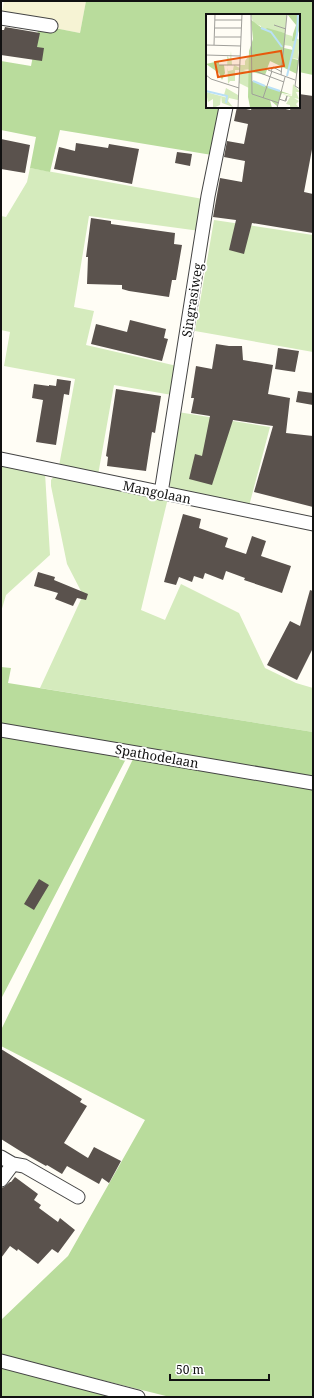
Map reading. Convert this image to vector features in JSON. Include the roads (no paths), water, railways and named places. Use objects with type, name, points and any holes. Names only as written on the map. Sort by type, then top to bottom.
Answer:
[{"type":"street","points":[[1,18],[51,26]]},
{"type":"street","name":"Singrasiweg","points":[[161,493],[208,196],[226,108]]},
{"type":"street","name":"Mangolaan","points":[[1,459],[313,524]]},
{"type":"street","name":"Spathodelaan","points":[[1,730],[313,783]]},
{"type":"street","points":[[1,1157],[13,1164],[24,1166],[78,1197]]},
{"type":"street","points":[[1,1180],[13,1164]]},
{"type":"street","points":[[1,1361],[138,1397]]}]
